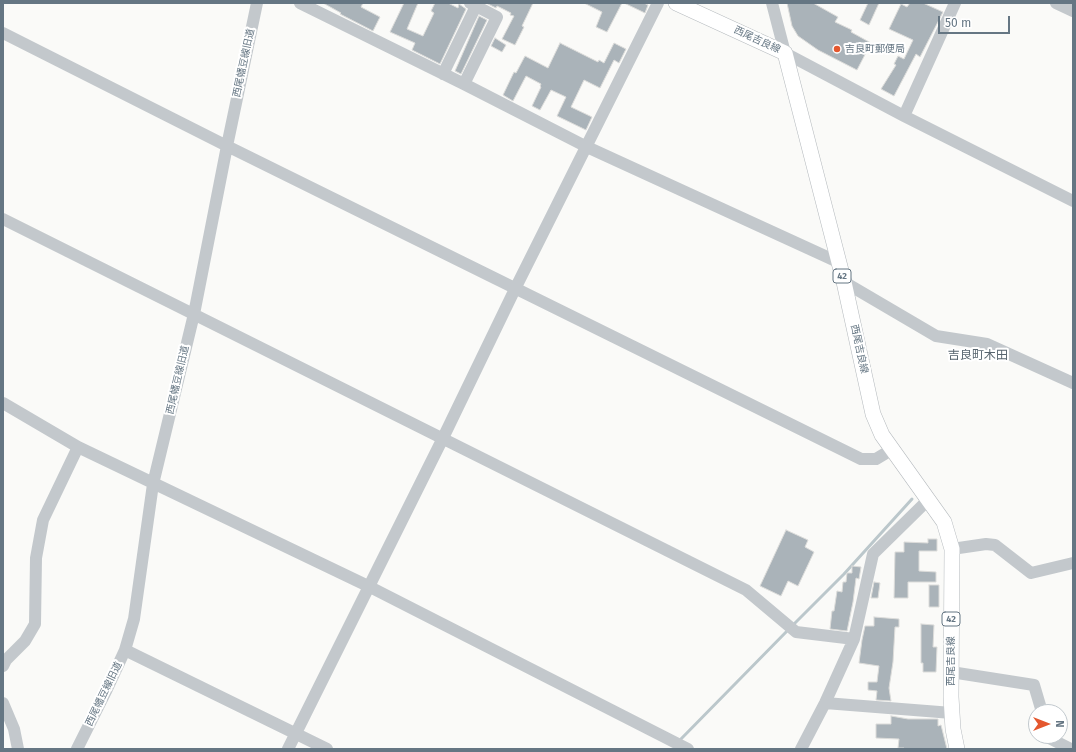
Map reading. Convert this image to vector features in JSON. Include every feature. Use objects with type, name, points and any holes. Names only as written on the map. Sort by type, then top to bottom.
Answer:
[{"type":"main road","name":"西尾吉良線","points":[[676,3],[785,53],[844,282],[873,414],[882,435],[891,450],[925,494],[944,522],[952,549],[952,713],[953,729],[957,749]]},
{"type":"street","name":"西尾幡豆線旧道","points":[[77,749],[108,689],[125,650],[134,619],[153,484],[194,314],[257,3]]},
{"type":"street","points":[[300,3],[587,147],[838,262]]},
{"type":"street","points":[[288,749],[658,3]]},
{"type":"street","points":[[772,3],[785,53],[904,116],[1073,201]]},
{"type":"street","points":[[904,116],[955,3]]},
{"type":"street","points":[[1056,3],[1073,11]]},
{"type":"street","points":[[443,74],[473,5],[497,17],[464,84]]},
{"type":"street","points":[[3,33],[227,146],[861,459],[876,459],[891,450]]},
{"type":"street","points":[[3,219],[746,590],[796,632],[854,639]]},
{"type":"street","points":[[844,282],[936,336],[987,344],[1073,383]]},
{"type":"street","points":[[3,403],[78,447],[368,586],[685,748]]},
{"type":"street","points":[[3,666],[6,660],[26,641],[35,624],[36,558],[43,520],[78,447]]},
{"type":"street","points":[[801,749],[825,703],[854,639],[872,554],[925,494]]},
{"type":"street","points":[[952,549],[986,544],[995,545],[1031,573],[1073,563]]},
{"type":"street","points":[[125,650],[327,749]]},
{"type":"street","points":[[951,672],[1034,685],[1040,704]]},
{"type":"street","points":[[3,703],[14,729],[18,749]]},
{"type":"street","points":[[825,703],[952,713]]},
{"type":"street","points":[[1061,744],[1071,749]]},
{"type":"building","points":[[323,3],[363,3],[361,7],[380,17],[373,31],[340,14],[341,13]]},
{"type":"building","points":[[404,3],[418,3],[407,29],[423,36],[434,13],[431,11],[435,3],[448,3],[458,8],[459,4],[466,9],[440,64],[412,50],[415,43],[390,32]]},
{"type":"building","points":[[486,3],[533,3],[515,45],[502,39],[514,16],[497,6],[496,8]]},
{"type":"building","points":[[584,3],[622,3],[607,32],[596,27],[602,12]]},
{"type":"building","points":[[624,3],[644,3],[648,5],[645,13]]},
{"type":"building","points":[[787,3],[813,3],[838,17],[835,22],[852,30],[851,32],[871,43],[857,70],[818,50],[798,36],[792,26]]},
{"type":"building","points":[[868,3],[879,3],[869,25],[860,20]]},
{"type":"building","points":[[910,3],[923,3],[943,12],[920,57],[916,54],[894,96],[881,89],[896,65],[894,64],[898,56],[904,59],[913,40],[889,29],[901,4],[907,7]]},
{"type":"building","points":[[479,16],[487,20],[461,74],[455,71]]},
{"type":"building","points":[[495,38],[506,45],[502,52],[491,46]]},
{"type":"building","points":[[560,43],[598,62],[599,60],[604,63],[614,43],[626,49],[619,63],[614,60],[600,88],[584,80],[571,107],[592,117],[586,130],[557,116],[566,97],[551,90],[540,110],[532,106],[541,84],[526,76],[513,101],[503,95],[514,72],[516,73],[525,56],[548,68]]},
{"type":"building","points":[[786,530],[808,540],[805,547],[814,552],[798,586],[788,581],[781,596],[760,586]]},
{"type":"building","points":[[928,539],[937,539],[937,551],[919,551],[919,571],[936,572],[936,582],[908,582],[908,598],[894,598],[895,552],[904,552],[904,542],[928,543]]},
{"type":"building","points":[[852,566],[861,567],[859,579],[856,578],[847,631],[830,629],[832,611],[834,611],[837,591],[842,592],[843,582],[846,582],[847,573],[852,573]]},
{"type":"building","points":[[874,582],[880,583],[878,598],[871,598]]},
{"type":"building","points":[[929,585],[939,585],[939,607],[929,607]]},
{"type":"building","points":[[874,617],[899,619],[899,627],[895,627],[893,662],[889,688],[891,701],[876,700],[877,691],[868,690],[868,682],[877,682],[879,666],[859,663],[865,626],[874,626]]},
{"type":"building","points":[[921,624],[934,625],[933,647],[937,647],[936,672],[923,672],[923,663],[921,663]]},
{"type":"building","points":[[891,716],[908,719],[938,719],[938,726],[941,725],[947,749],[904,749],[898,748],[899,739],[876,738],[876,724],[891,724]]},
{"type":"waterway","points":[[793,625],[844,574],[912,499]]},
{"type":"waterway","points":[[679,741],[789,629]]},
{"type":"place","name":"吉良町郵便局","points":[[837,49]]},
{"type":"district","name":"吉良町木田","points":[[978,356]]}]
